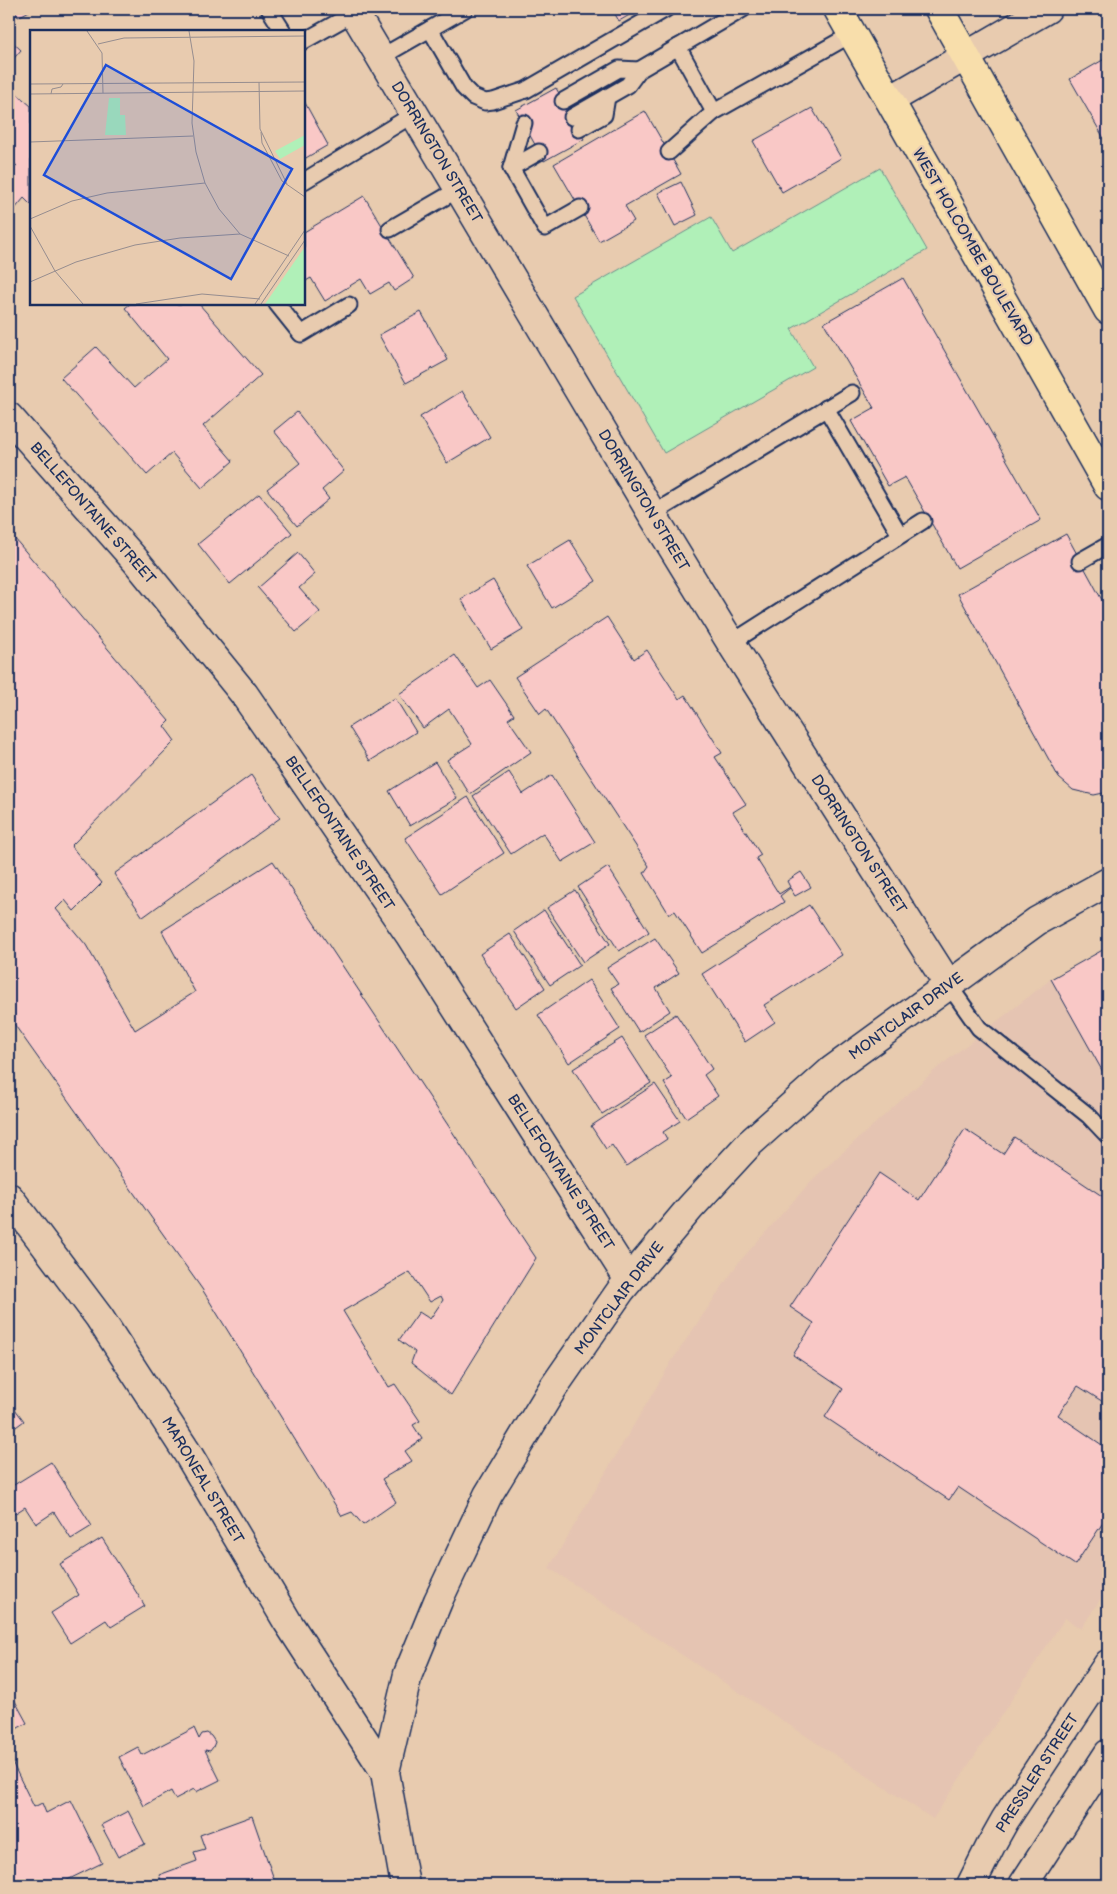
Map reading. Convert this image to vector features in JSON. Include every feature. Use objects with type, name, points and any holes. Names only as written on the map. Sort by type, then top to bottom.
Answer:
[{"type":"main road","name":"WEST HOLCOMBE BOULEVARD","points":[[838,9],[1108,486]]},
{"type":"main road","points":[[939,9],[1108,310]]},
{"type":"street","points":[[890,100],[1047,9]]},
{"type":"street","name":"DORRINGTON STREET","points":[[353,11],[730,643],[948,984]]},
{"type":"street","name":"BELLEFONTAINE STREET","points":[[9,417],[136,561],[244,694],[409,934],[629,1280]]},
{"type":"street","name":"MONTCLAIR DRIVE","points":[[405,1885],[385,1772],[408,1674],[438,1601],[488,1496],[553,1388],[629,1280],[690,1208],[750,1143],[832,1070],[948,984],[1036,921],[1108,882]]},
{"type":"street","name":"MARONEAL STREET","points":[[9,1197],[99,1318],[183,1446],[287,1621],[385,1772]]},
{"type":"street","name":"PRESSLER STREET","points":[[970,1885],[1005,1820],[1108,1664]]},
{"type":"street","points":[[1023,1885],[1108,1754]]},
{"type":"lane","points":[[270,9],[282,30]]},
{"type":"lane","points":[[381,57],[465,9]]},
{"type":"lane","points":[[430,29],[464,88],[473,97],[485,102],[526,90],[666,9]]},
{"type":"lane","points":[[575,123],[607,97],[628,85],[639,70],[743,9]]},
{"type":"lane","points":[[305,40],[353,11]]},
{"type":"lane","points":[[669,152],[714,112],[852,34]]},
{"type":"lane","points":[[678,47],[714,112]]},
{"type":"lane","points":[[563,101],[619,69],[639,70]]},
{"type":"lane","points":[[305,180],[414,114]]},
{"type":"lane","points":[[511,168],[525,133]]},
{"type":"lane","points":[[511,168],[539,152]]},
{"type":"lane","points":[[511,168],[545,228],[580,208]]},
{"type":"lane","points":[[390,229],[459,189]]},
{"type":"lane","points":[[278,305],[301,334],[349,305]]},
{"type":"lane","points":[[652,514],[852,392]]},
{"type":"lane","points":[[826,408],[900,535]]},
{"type":"lane","points":[[730,643],[923,521]]},
{"type":"lane","points":[[1080,561],[1108,546]]},
{"type":"lane","points":[[948,984],[979,1028],[1089,1116],[1108,1136]]},
{"type":"shaded area","points":[[1051,979],[1108,1081],[1108,1587],[1081,1629],[1065,1618],[933,1819],[549,1568],[673,1359],[739,1262],[813,1179],[935,1070]]},
{"type":"green space","points":[[880,168],[927,250],[791,329],[813,367],[664,453],[573,296],[711,217],[732,253]]},
{"type":"building","points":[[13,9],[33,9],[18,17]]},
{"type":"building","points":[[612,9],[640,9],[619,21]]},
{"type":"building","points":[[9,39],[21,50],[9,64]]},
{"type":"building","points":[[1108,57],[1108,140],[1106,142],[1070,79]]},
{"type":"building","points":[[9,87],[30,105],[30,204],[24,198],[9,216],[9,175],[17,166],[9,158]]},
{"type":"building","points":[[556,88],[584,139],[544,161],[516,110]]},
{"type":"building","points":[[305,103],[328,145],[305,158]]},
{"type":"building","points":[[812,108],[841,158],[782,192],[753,141]]},
{"type":"building","points":[[645,111],[681,174],[625,206],[634,221],[599,241],[554,164]]},
{"type":"building","points":[[681,182],[697,215],[675,226],[658,193]]},
{"type":"building","points":[[364,196],[414,278],[394,291],[389,283],[370,294],[361,279],[325,301],[311,278],[305,281],[305,231]]},
{"type":"building","points":[[903,278],[1041,520],[957,568],[905,477],[888,486],[851,421],[874,408],[824,323]]},
{"type":"building","points":[[129,305],[200,305],[261,375],[203,426],[233,461],[202,488],[172,453],[147,475],[61,378],[96,347],[134,388],[167,359],[125,308]]},
{"type":"building","points":[[421,312],[448,360],[406,383],[379,335]]},
{"type":"building","points":[[462,391],[490,437],[447,463],[420,417]]},
{"type":"building","points":[[297,412],[344,471],[322,490],[329,499],[297,526],[267,489],[300,463],[274,431]]},
{"type":"building","points":[[259,494],[292,533],[230,584],[198,544]]},
{"type":"building","points":[[9,532],[169,721],[164,726],[175,741],[71,846],[102,883],[74,911],[65,900],[56,909],[86,945],[135,1030],[195,992],[162,931],[273,861],[536,1258],[451,1395],[411,1363],[415,1352],[399,1340],[419,1312],[430,1319],[443,1300],[441,1296],[430,1302],[410,1272],[343,1311],[389,1387],[395,1384],[420,1421],[413,1425],[422,1439],[405,1451],[412,1461],[382,1479],[396,1502],[363,1525],[352,1512],[342,1516],[202,1289],[9,1017]]},
{"type":"building","points":[[1066,534],[1108,611],[1108,792],[1094,795],[1073,790],[1059,778],[958,594]]},
{"type":"building","points":[[570,540],[596,581],[552,608],[527,566]]},
{"type":"building","points":[[298,553],[315,574],[299,588],[320,612],[296,632],[258,588]]},
{"type":"building","points":[[493,580],[523,630],[491,649],[461,599]]},
{"type":"building","points":[[607,617],[634,659],[647,650],[679,699],[685,695],[722,753],[715,757],[746,804],[733,812],[761,855],[756,858],[779,894],[790,887],[787,881],[801,872],[811,887],[795,896],[790,888],[780,896],[784,902],[702,953],[675,911],[669,914],[644,873],[649,866],[546,709],[540,714],[515,677]]},
{"type":"building","points":[[455,655],[478,688],[490,680],[514,715],[508,719],[531,752],[470,794],[447,760],[472,744],[449,709],[423,728],[399,694]]},
{"type":"building","points":[[395,698],[416,732],[370,761],[349,727]]},
{"type":"building","points":[[435,762],[457,798],[410,826],[389,791]]},
{"type":"building","points":[[509,772],[523,794],[552,775],[595,842],[562,862],[543,833],[511,854],[473,796]]},
{"type":"building","points":[[251,775],[280,818],[143,917],[114,874]]},
{"type":"building","points":[[468,797],[504,853],[442,894],[405,838]]},
{"type":"building","points":[[608,867],[649,932],[619,951],[578,887]]},
{"type":"building","points":[[575,890],[610,944],[583,962],[547,908]]},
{"type":"building","points":[[809,905],[842,955],[764,1005],[775,1022],[745,1042],[702,974]]},
{"type":"building","points":[[544,910],[580,965],[550,985],[514,931]]},
{"type":"building","points":[[510,934],[545,988],[516,1008],[480,954]]},
{"type":"building","points":[[655,938],[679,973],[656,988],[670,1011],[639,1032],[611,988],[618,984],[607,968]]},
{"type":"building","points":[[1108,947],[1108,1081],[1051,979]]},
{"type":"building","points":[[589,980],[620,1029],[569,1063],[538,1015]]},
{"type":"building","points":[[676,1014],[712,1069],[704,1075],[718,1096],[686,1118],[664,1083],[672,1078],[644,1035]]},
{"type":"building","points":[[622,1038],[651,1083],[602,1114],[573,1069]]},
{"type":"building","points":[[655,1084],[680,1121],[663,1132],[667,1139],[626,1166],[612,1145],[606,1149],[591,1126]]},
{"type":"building","points":[[965,1129],[1003,1154],[1014,1137],[1108,1200],[1108,1405],[1078,1386],[1058,1415],[1108,1449],[1108,1515],[1075,1565],[958,1487],[949,1500],[825,1417],[843,1389],[793,1355],[814,1323],[790,1307],[879,1173],[919,1200]]},
{"type":"building","points":[[9,1401],[24,1421],[9,1432]]},
{"type":"building","points":[[51,1462],[92,1526],[71,1539],[54,1512],[36,1524],[25,1507],[14,1514],[9,1506],[9,1488]]},
{"type":"building","points":[[102,1538],[145,1606],[111,1627],[106,1620],[70,1643],[51,1613],[79,1595],[60,1564]]},
{"type":"building","points":[[9,1690],[27,1723],[9,1733]]},
{"type":"building","points":[[194,1728],[199,1739],[202,1734],[207,1733],[215,1742],[210,1751],[205,1750],[220,1780],[196,1792],[194,1789],[175,1799],[171,1791],[144,1806],[119,1757],[138,1747],[142,1755]]},
{"type":"building","points":[[11,1760],[34,1807],[42,1803],[46,1813],[71,1800],[102,1863],[57,1885],[9,1885],[9,1761]]},
{"type":"building","points":[[128,1811],[145,1844],[118,1857],[101,1825]]},
{"type":"building","points":[[252,1816],[276,1885],[163,1885],[159,1875],[197,1861],[194,1852],[205,1849],[200,1835]]}]
